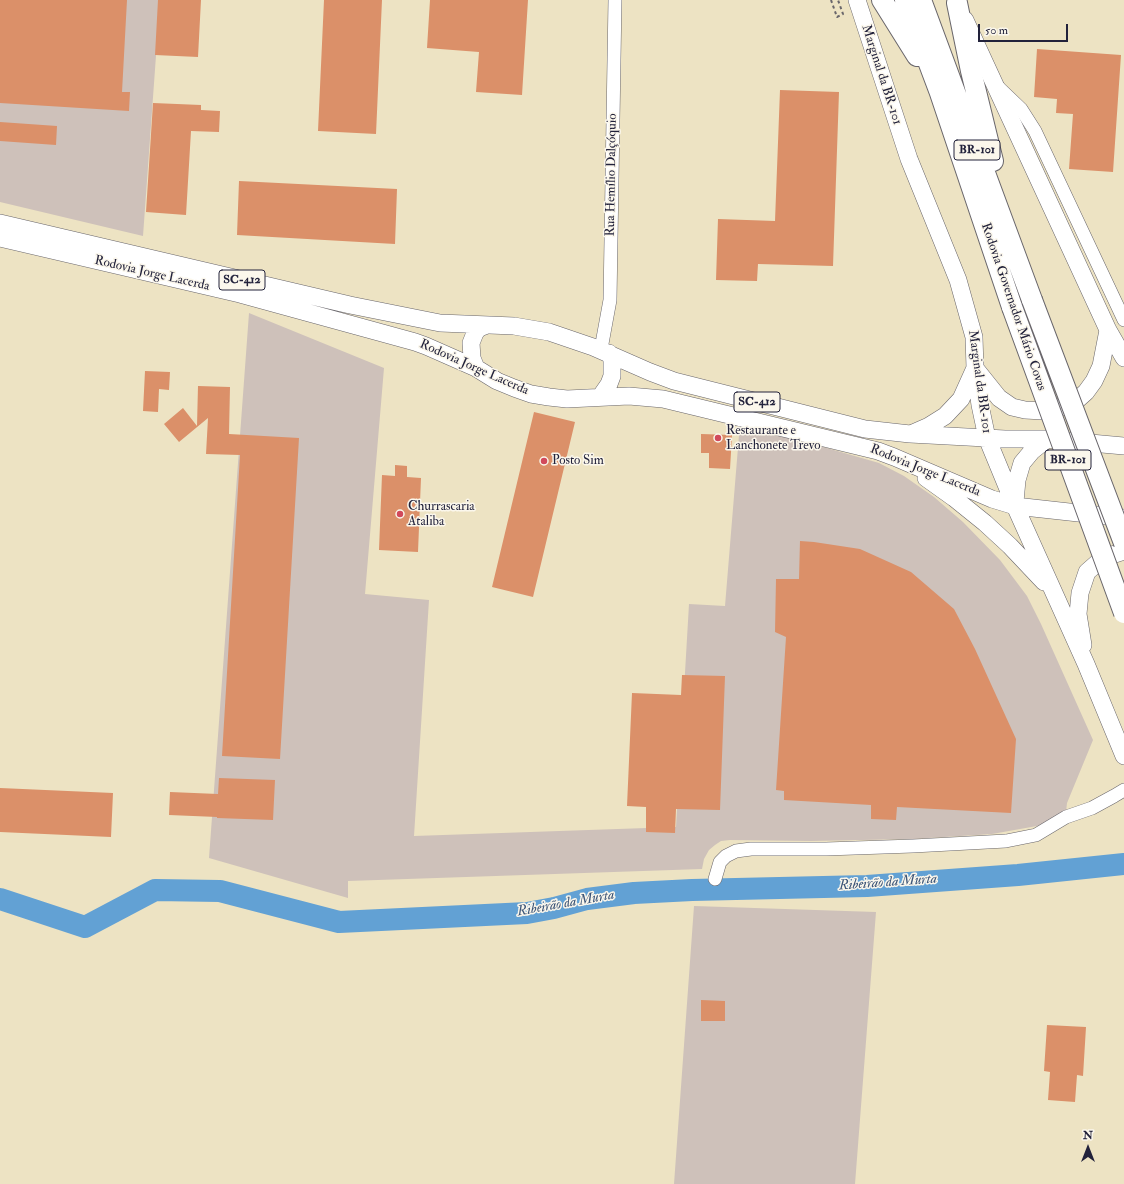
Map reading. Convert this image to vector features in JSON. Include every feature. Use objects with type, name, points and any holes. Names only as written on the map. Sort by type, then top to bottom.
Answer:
[{"type":"highway","points":[[882,0],[940,93]]},
{"type":"highway","name":"Rodovia Governador Mário Covas","points":[[905,0],[940,93],[1012,307],[1124,613]]},
{"type":"highway","name":"Rodovia Governador Mário Covas","points":[[921,0],[1124,543]]},
{"type":"highway","points":[[957,1],[971,71],[1014,248]]},
{"type":"main road","name":"Marginal da BR-101","points":[[857,0],[909,159],[958,280],[974,337],[975,368],[980,405],[987,438],[1052,591],[1086,664],[1124,756]]},
{"type":"main road","points":[[957,1],[1108,330],[1124,358]]},
{"type":"main road","name":"Rodovia Jorge Lacerda","points":[[0,223],[350,305],[440,323],[514,326],[536,329],[564,336],[605,351],[650,372],[692,386],[865,429],[910,434],[1047,439],[1124,446]]},
{"type":"main road","name":"Rodovia Jorge Lacerda","points":[[0,238],[240,294],[395,336],[426,346],[476,368],[497,381],[531,394],[568,399],[629,396],[663,399],[864,447],[894,457],[992,498],[1015,506],[1124,518]]},
{"type":"main road","points":[[476,368],[472,358],[471,343],[479,328],[487,325]]},
{"type":"main road","points":[[910,434],[929,426],[945,416],[961,399],[975,368],[999,398],[1012,407],[1025,410],[1043,411],[1061,408],[1076,401],[1086,392],[1094,381],[1101,366],[1108,330]]},
{"type":"main road","points":[[600,397],[610,384],[612,376],[612,364],[605,351]]},
{"type":"main road","points":[[1015,506],[1017,480],[1022,463],[1047,439]]},
{"type":"main road","points":[[894,457],[954,498],[985,523],[1010,546],[1052,591]]},
{"type":"main road","points":[[1086,664],[1078,614],[1080,593],[1087,572],[1103,558],[1124,551]]},
{"type":"street","name":"Rua Hemílio Dalçóquio","points":[[605,351],[610,300],[615,0]]},
{"type":"street","points":[[995,84],[1021,109],[1035,131],[1124,320]]},
{"type":"street","points":[[715,879],[720,862],[726,856],[736,851],[751,849],[826,849],[913,846],[1006,841],[1036,835],[1066,817],[1092,808],[1124,790]]},
{"type":"path","points":[[831,0],[837,17],[843,14],[838,0]]},
{"type":"shaded area","points":[[0,0],[160,0],[143,236],[0,202]]},
{"type":"shaded area","points":[[249,313],[384,368],[365,594],[429,600],[414,836],[676,827],[689,604],[725,606],[740,423],[879,463],[904,476],[934,497],[963,522],[1000,560],[1027,596],[1093,740],[1067,803],[1065,821],[992,834],[913,839],[721,841],[709,850],[704,859],[702,869],[348,881],[348,898],[209,858]]},
{"type":"shaded area","points":[[694,906],[876,912],[855,1184],[674,1184]]},
{"type":"building","points":[[0,0],[127,0],[122,92],[130,92],[129,111],[0,103]]},
{"type":"building","points":[[158,0],[201,0],[198,57],[155,55]]},
{"type":"building","points":[[324,0],[382,0],[376,134],[318,131]]},
{"type":"building","points":[[430,0],[528,0],[522,95],[476,92],[479,52],[427,48]]},
{"type":"building","points":[[1037,49],[1121,55],[1113,172],[1069,169],[1073,114],[1056,113],[1057,99],[1034,97]]},
{"type":"building","points":[[780,90],[839,92],[833,266],[758,264],[757,281],[716,280],[718,219],[775,221]]},
{"type":"building","points":[[153,103],[201,105],[201,110],[220,111],[219,132],[191,131],[186,215],[146,212]]},
{"type":"building","points":[[0,122],[57,126],[56,145],[0,141]]},
{"type":"building","points":[[239,181],[397,189],[395,244],[237,235]]},
{"type":"building","points":[[145,371],[170,372],[169,390],[159,389],[158,412],[143,411]]},
{"type":"building","points":[[198,386],[230,387],[229,434],[299,438],[280,759],[222,756],[240,455],[206,454],[208,418],[179,442],[164,424],[183,408],[197,426]]},
{"type":"building","points":[[534,412],[575,422],[533,597],[492,587]]},
{"type":"building","points":[[701,434],[732,435],[730,469],[709,468],[709,453],[701,453]]},
{"type":"building","name":"Churrascaria Ataliba","points":[[395,465],[407,466],[407,477],[421,478],[418,552],[379,550],[382,475],[395,476]]},
{"type":"building","points":[[800,541],[860,549],[911,572],[954,609],[975,649],[1016,739],[1011,813],[897,807],[896,820],[871,819],[871,805],[784,800],[784,791],[776,790],[786,637],[775,632],[776,579],[799,579]]},
{"type":"building","points":[[682,675],[725,676],[720,810],[676,809],[675,833],[646,832],[646,807],[627,806],[632,693],[681,695]]},
{"type":"building","points":[[219,778],[275,780],[273,820],[169,815],[170,792],[218,794]]},
{"type":"building","points":[[0,788],[113,793],[111,837],[0,832]]},
{"type":"building","points":[[701,1000],[725,1001],[725,1021],[701,1021]]},
{"type":"building","points":[[1047,1025],[1086,1027],[1083,1076],[1077,1075],[1075,1102],[1048,1100],[1050,1072],[1044,1071]]},
{"type":"waterway","name":"Ribeirão da Murta","points":[[0,899],[85,927],[155,890],[220,891],[339,922],[527,913],[554,908],[587,899],[634,893],[692,890],[867,886],[1018,875],[1124,864]]},
{"type":"place","name":"Restaurante e Lanchonete Trevo","points":[[718,438]]},
{"type":"place","name":"Posto Sim","points":[[544,461]]},
{"type":"place","name":"Churrascaria Ataliba","points":[[400,514]]}]
